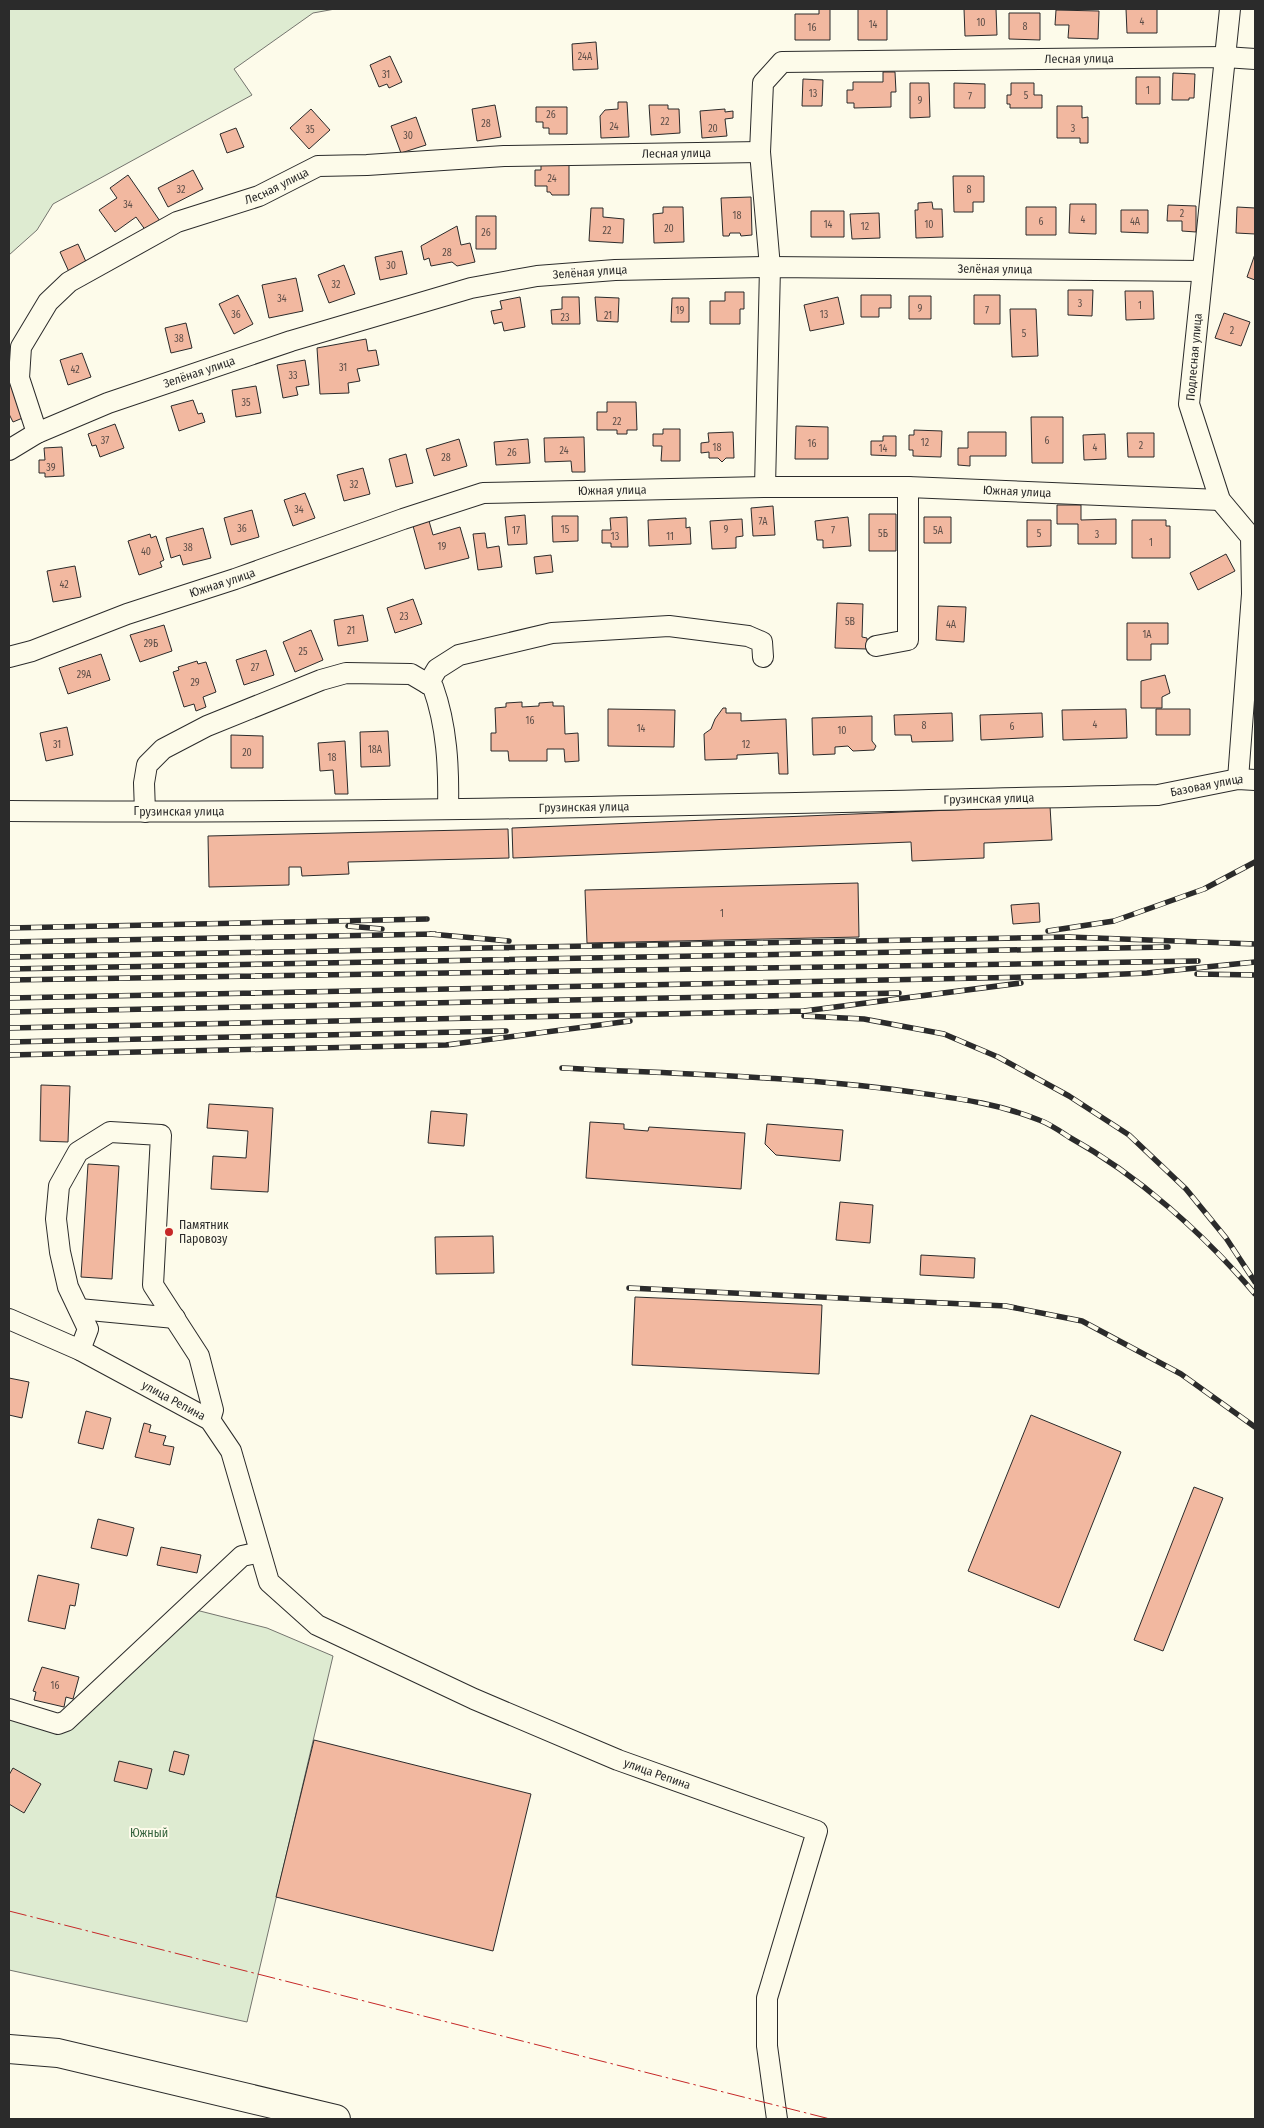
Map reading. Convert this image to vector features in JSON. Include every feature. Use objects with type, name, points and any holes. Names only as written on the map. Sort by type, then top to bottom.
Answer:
[{"type":"highway","points":[[9,2049],[58,2053],[336,2119]]},
{"type":"street","name":"Подлесная улица","points":[[1230,9],[1189,404],[1220,500],[1253,537],[1247,780]]},
{"type":"street","name":"Лесная улица","points":[[37,433],[18,378],[21,347],[48,302],[69,282],[177,222],[259,196],[318,166],[367,165],[504,156],[760,152],[763,83],[782,62],[1225,56],[1255,59]]},
{"type":"street","points":[[760,152],[770,267],[765,487]]},
{"type":"street","name":"Зелёная улица","points":[[9,450],[37,433],[108,403],[291,342],[471,288],[537,276],[615,270],[770,267],[1202,271]]},
{"type":"street","points":[[876,646],[908,640],[908,486]]},
{"type":"street","name":"Южная улица","points":[[9,657],[32,652],[127,614],[236,579],[403,519],[483,493],[908,486],[1220,500]]},
{"type":"street","points":[[428,684],[437,670],[459,655],[552,633],[669,626],[748,636],[762,642],[763,657]]},
{"type":"street","points":[[145,812],[144,783],[147,765],[163,749],[199,730],[321,680],[346,674],[410,674],[433,687],[441,708],[449,769],[448,809]]},
{"type":"street","name":"Базовая улица","points":[[1158,795],[1247,780]]},
{"type":"street","name":"Грузинская улица","points":[[9,811],[145,812],[448,809],[1158,795]]},
{"type":"street","points":[[80,1350],[88,1329],[68,1287],[60,1252],[56,1219],[59,1186],[78,1152],[110,1132],[161,1136],[153,1285],[199,1356],[213,1410],[210,1420]]},
{"type":"street","points":[[79,1309],[174,1318]]},
{"type":"street","name":"улица Репина","points":[[9,1319],[80,1350],[210,1420],[231,1451],[269,1582],[317,1626],[474,1699],[609,1756],[817,1831],[767,1998],[767,2046],[777,2119]]},
{"type":"street","points":[[9,1709],[58,1724],[66,1721],[242,1556],[260,1552]]},
{"type":"green space","points":[[9,9],[335,9],[313,13],[234,69],[252,95],[53,204],[37,230],[9,255]]},
{"type":"green space","name":"Южный","points":[[192,1609],[267,1628],[333,1656],[247,2022],[9,1970],[9,1709],[58,1724]]},
{"type":"building","points":[[819,9],[830,9],[830,40],[795,40],[795,14],[819,14]]},
{"type":"building","points":[[858,9],[887,9],[887,40],[858,40]]},
{"type":"building","points":[[964,9],[996,9],[997,35],[965,36]]},
{"type":"building","points":[[1126,9],[1157,9],[1157,33],[1127,33]]},
{"type":"building","points":[[1056,10],[1099,11],[1098,39],[1068,38],[1069,25],[1055,25]]},
{"type":"building","points":[[1009,13],[1040,13],[1040,40],[1009,39]]},
{"type":"building","points":[[596,42],[598,69],[573,70],[572,44]]},
{"type":"building","points":[[390,56],[402,82],[389,88],[387,84],[379,87],[370,65]]},
{"type":"building","points":[[883,72],[895,72],[896,92],[891,92],[891,107],[854,108],[854,103],[847,103],[847,90],[853,90],[853,82],[883,82]]},
{"type":"building","points":[[1173,73],[1195,74],[1194,98],[1189,98],[1189,100],[1172,100]]},
{"type":"building","points":[[1136,77],[1160,77],[1160,104],[1136,104]]},
{"type":"building","points":[[803,79],[823,80],[822,106],[802,106]]},
{"type":"building","points":[[910,83],[929,83],[930,117],[910,118]]},
{"type":"building","points":[[954,83],[985,84],[985,108],[954,108]]},
{"type":"building","points":[[1011,83],[1034,83],[1034,95],[1042,95],[1042,108],[1010,108],[1010,104],[1007,104],[1007,95],[1011,95]]},
{"type":"building","points":[[618,102],[627,102],[629,137],[601,138],[600,116],[605,110],[618,109]]},
{"type":"building","points":[[495,105],[501,137],[477,141],[472,109]]},
{"type":"building","points":[[649,105],[668,105],[668,109],[679,109],[680,133],[651,135]]},
{"type":"building","points":[[1057,106],[1082,106],[1082,118],[1088,117],[1088,143],[1080,143],[1080,138],[1057,138]]},
{"type":"building","points":[[536,107],[567,107],[567,134],[549,134],[549,128],[543,128],[543,122],[536,122]]},
{"type":"building","points":[[311,109],[330,130],[309,149],[290,128]]},
{"type":"building","points":[[725,109],[725,112],[733,111],[733,118],[725,119],[727,136],[702,138],[700,111]]},
{"type":"building","points":[[416,117],[426,145],[401,153],[391,126]]},
{"type":"building","points":[[236,128],[244,147],[227,153],[220,134]]},
{"type":"building","points":[[541,165],[569,165],[569,195],[552,195],[550,192],[547,192],[547,186],[535,186],[535,170],[541,170]]},
{"type":"building","points":[[193,170],[203,189],[168,207],[158,188]]},
{"type":"building","points":[[128,175],[160,221],[146,231],[136,217],[115,232],[99,210],[117,198],[110,188]]},
{"type":"building","points":[[953,176],[984,176],[984,202],[973,202],[973,212],[954,212]]},
{"type":"building","points":[[751,197],[752,235],[741,236],[740,233],[730,233],[729,236],[723,236],[721,198]]},
{"type":"building","points":[[932,202],[933,209],[942,209],[943,237],[916,238],[915,210],[918,210],[918,203]]},
{"type":"building","points":[[1070,204],[1096,204],[1096,234],[1069,233]]},
{"type":"building","points":[[1168,205],[1196,206],[1196,232],[1182,231],[1182,221],[1167,221]]},
{"type":"building","points":[[663,207],[683,207],[684,242],[654,243],[653,214],[663,213]]},
{"type":"building","points":[[1026,207],[1056,207],[1056,235],[1026,235]]},
{"type":"building","points":[[1237,207],[1255,208],[1255,234],[1236,233]]},
{"type":"building","points":[[591,208],[603,208],[603,217],[624,219],[623,243],[589,241]]},
{"type":"building","points":[[1121,210],[1148,210],[1148,233],[1121,232]]},
{"type":"building","points":[[811,211],[844,211],[844,237],[811,237]]},
{"type":"building","points":[[879,213],[880,238],[852,239],[850,214]]},
{"type":"building","points":[[476,216],[496,216],[496,249],[476,249]]},
{"type":"building","points":[[457,226],[461,245],[470,243],[475,262],[457,266],[452,262],[431,266],[429,258],[424,260],[421,246]]},
{"type":"building","points":[[78,244],[87,264],[69,272],[60,252]]},
{"type":"building","points":[[402,251],[407,274],[380,280],[375,257]]},
{"type":"building","points":[[1255,254],[1255,280],[1247,277]]},
{"type":"building","points":[[344,265],[355,294],[329,303],[318,275]]},
{"type":"building","points":[[296,278],[303,311],[269,318],[262,285]]},
{"type":"building","points":[[1068,290],[1093,290],[1092,316],[1068,315]]},
{"type":"building","points":[[1125,291],[1153,291],[1154,319],[1126,320]]},
{"type":"building","points":[[725,292],[744,292],[744,309],[740,309],[740,324],[710,324],[710,301],[725,301]]},
{"type":"building","points":[[238,295],[253,324],[234,334],[219,304]]},
{"type":"building","points":[[861,295],[891,295],[891,308],[879,308],[879,317],[861,317]]},
{"type":"building","points":[[974,295],[1000,295],[1000,324],[974,324]]},
{"type":"building","points":[[909,296],[931,296],[931,319],[909,319]]},
{"type":"building","points":[[520,297],[525,327],[504,331],[502,322],[494,324],[491,311],[502,309],[500,301]]},
{"type":"building","points":[[562,297],[579,297],[580,324],[552,324],[551,310],[562,309]]},
{"type":"building","points":[[595,297],[619,298],[618,322],[597,321]]},
{"type":"building","points":[[838,297],[844,324],[810,331],[804,305]]},
{"type":"building","points":[[672,298],[689,298],[689,322],[671,322]]},
{"type":"building","points":[[1010,309],[1036,309],[1038,356],[1012,357]]},
{"type":"building","points":[[1224,313],[1250,322],[1241,346],[1215,338]]},
{"type":"building","points":[[186,323],[192,348],[171,353],[165,328]]},
{"type":"building","points":[[366,339],[368,351],[376,350],[379,365],[357,369],[360,381],[348,383],[349,393],[320,394],[317,348]]},
{"type":"building","points":[[82,353],[91,377],[68,385],[60,360]]},
{"type":"building","points":[[305,360],[309,385],[296,387],[298,395],[283,398],[277,365]]},
{"type":"building","points":[[11,380],[25,417],[13,422],[9,414],[9,381]]},
{"type":"building","points":[[256,386],[261,413],[236,417],[232,390]]},
{"type":"building","points":[[193,400],[198,414],[202,413],[205,422],[179,431],[171,406]]},
{"type":"building","points":[[607,402],[636,402],[637,430],[627,430],[627,434],[617,434],[617,430],[597,430],[597,412],[607,412]]},
{"type":"building","points":[[1031,417],[1063,417],[1063,463],[1032,463]]},
{"type":"building","points":[[115,424],[124,448],[100,457],[96,445],[92,446],[88,434]]},
{"type":"building","points":[[796,426],[828,427],[828,459],[795,459]]},
{"type":"building","points":[[663,429],[680,429],[680,461],[661,461],[662,446],[653,446],[653,434],[663,434]]},
{"type":"building","points":[[914,430],[942,431],[941,457],[913,456],[913,450],[909,450],[909,435],[914,435]]},
{"type":"building","points":[[733,432],[734,458],[726,458],[722,462],[718,458],[709,458],[709,452],[701,453],[701,443],[709,442],[708,433]]},
{"type":"building","points":[[968,432],[1006,432],[1006,456],[970,456],[970,466],[958,465],[958,448],[968,448]]},
{"type":"building","points":[[1127,433],[1154,433],[1154,457],[1128,457]]},
{"type":"building","points":[[1105,434],[1106,459],[1084,460],[1083,435]]},
{"type":"building","points":[[883,436],[896,436],[896,456],[871,455],[871,441],[883,441]]},
{"type":"building","points":[[584,437],[585,472],[572,472],[571,461],[545,462],[544,438]]},
{"type":"building","points":[[459,439],[467,466],[434,476],[426,449]]},
{"type":"building","points":[[528,439],[530,463],[496,465],[494,442]]},
{"type":"building","points":[[62,447],[64,476],[45,477],[45,473],[39,473],[39,460],[45,460],[44,448]]},
{"type":"building","points":[[406,454],[413,483],[396,487],[389,459]]},
{"type":"building","points":[[363,468],[370,494],[344,501],[337,475]]},
{"type":"building","points":[[305,493],[315,518],[293,526],[284,500]]},
{"type":"building","points":[[1057,505],[1081,505],[1081,520],[1116,519],[1116,544],[1078,544],[1078,524],[1057,524]]},
{"type":"building","points":[[773,506],[775,535],[753,536],[751,508]]},
{"type":"building","points":[[252,510],[259,537],[231,545],[224,518]]},
{"type":"building","points":[[869,514],[896,514],[896,551],[869,551]]},
{"type":"building","points":[[525,515],[527,544],[508,545],[505,517]]},
{"type":"building","points":[[552,516],[578,516],[578,541],[553,542]]},
{"type":"building","points":[[627,517],[628,547],[611,547],[611,543],[602,543],[602,530],[611,530],[610,518]]},
{"type":"building","points":[[848,517],[851,546],[823,548],[823,540],[817,540],[815,521]]},
{"type":"building","points":[[924,517],[951,517],[951,543],[924,543]]},
{"type":"building","points":[[686,518],[686,528],[690,527],[691,544],[649,546],[648,520]]},
{"type":"building","points":[[742,519],[743,536],[736,537],[736,548],[712,549],[710,521]]},
{"type":"building","points":[[1027,520],[1051,520],[1051,546],[1027,547]]},
{"type":"building","points":[[1132,520],[1166,520],[1166,526],[1170,526],[1170,558],[1132,558]]},
{"type":"building","points":[[429,521],[433,535],[460,527],[469,558],[425,569],[413,526]]},
{"type":"building","points":[[203,528],[211,558],[183,565],[180,555],[171,558],[166,538]]},
{"type":"building","points":[[485,533],[487,548],[499,546],[502,567],[478,570],[473,534]]},
{"type":"building","points":[[150,534],[151,538],[156,536],[164,560],[160,562],[162,567],[139,575],[128,541]]},
{"type":"building","points":[[1226,554],[1235,571],[1198,590],[1190,573]]},
{"type":"building","points":[[551,555],[553,572],[536,574],[534,557]]},
{"type":"building","points":[[75,566],[81,597],[53,602],[47,571]]},
{"type":"building","points":[[413,599],[422,624],[395,633],[387,608]]},
{"type":"building","points":[[837,603],[863,604],[862,637],[867,638],[867,649],[835,648]]},
{"type":"building","points":[[938,606],[966,607],[964,642],[936,640]]},
{"type":"building","points":[[363,615],[368,641],[338,646],[334,620]]},
{"type":"building","points":[[1127,623],[1168,623],[1168,644],[1151,644],[1151,660],[1127,660]]},
{"type":"building","points":[[164,625],[172,651],[140,662],[130,635]]},
{"type":"building","points":[[311,630],[323,660],[295,672],[283,642]]},
{"type":"building","points":[[266,650],[274,675],[244,685],[236,660]]},
{"type":"building","points":[[101,654],[110,680],[68,694],[59,668]]},
{"type":"building","points":[[197,661],[198,664],[206,662],[216,692],[203,697],[206,707],[196,711],[194,704],[184,707],[173,672],[179,670],[178,667]]},
{"type":"building","points":[[1165,675],[1170,693],[1162,697],[1162,708],[1141,708],[1141,681]]},
{"type":"building","points":[[522,702],[522,707],[539,706],[539,703],[553,702],[553,706],[564,706],[565,734],[578,733],[579,761],[565,762],[564,749],[547,749],[547,761],[509,761],[508,751],[491,751],[491,733],[496,733],[495,708],[506,707],[506,703]]},
{"type":"building","points":[[723,708],[726,708],[726,713],[741,713],[741,721],[786,719],[788,774],[779,774],[778,753],[737,755],[737,759],[705,760],[704,734],[711,729]]},
{"type":"building","points":[[608,709],[675,710],[674,747],[608,746]]},
{"type":"building","points":[[1126,709],[1127,738],[1063,740],[1062,710]]},
{"type":"building","points":[[1156,709],[1190,709],[1190,735],[1156,735]]},
{"type":"building","points":[[952,713],[953,741],[912,742],[911,735],[895,735],[894,715]]},
{"type":"building","points":[[1042,713],[1043,737],[981,740],[980,715]]},
{"type":"building","points":[[872,716],[872,741],[876,746],[874,750],[853,751],[848,746],[835,747],[835,754],[813,755],[812,718]]},
{"type":"building","points":[[67,727],[73,755],[46,761],[40,733]]},
{"type":"building","points":[[388,731],[390,766],[361,767],[360,732]]},
{"type":"building","points":[[231,735],[263,736],[263,768],[231,768]]},
{"type":"building","points":[[345,741],[348,794],[335,794],[333,770],[320,771],[318,743]]},
{"type":"building","points":[[1050,806],[1052,840],[984,843],[984,858],[912,861],[911,842],[513,858],[512,828]]},
{"type":"building","points":[[508,829],[509,858],[348,862],[349,874],[302,876],[301,867],[289,867],[289,885],[209,887],[208,836]]},
{"type":"building","points":[[858,883],[859,937],[587,943],[585,890]]},
{"type":"building","points":[[1039,903],[1040,922],[1013,924],[1011,905]]},
{"type":"building","points":[[41,1085],[70,1086],[68,1142],[40,1141]]},
{"type":"building","points":[[209,1104],[273,1108],[268,1192],[211,1189],[213,1156],[246,1158],[248,1131],[207,1128]]},
{"type":"building","points":[[431,1111],[467,1114],[464,1146],[428,1143]]},
{"type":"building","points":[[590,1122],[624,1124],[624,1129],[648,1131],[649,1127],[745,1133],[741,1189],[586,1178]]},
{"type":"building","points":[[767,1124],[843,1130],[840,1161],[776,1155],[765,1144]]},
{"type":"building","points":[[88,1164],[119,1166],[112,1279],[81,1277]]},
{"type":"building","points":[[840,1202],[873,1205],[870,1243],[836,1240]]},
{"type":"building","points":[[493,1236],[494,1273],[436,1274],[435,1237]]},
{"type":"building","points":[[921,1255],[975,1258],[974,1278],[920,1275]]},
{"type":"building","points":[[635,1297],[822,1305],[819,1374],[632,1365]]},
{"type":"building","points":[[9,1378],[29,1382],[22,1418],[9,1415]]},
{"type":"building","points":[[86,1411],[111,1418],[103,1449],[78,1443]]},
{"type":"building","points":[[1031,1415],[1121,1452],[1059,1608],[968,1571]]},
{"type":"building","points":[[144,1423],[151,1425],[149,1432],[166,1436],[163,1445],[174,1447],[170,1465],[135,1457]]},
{"type":"building","points":[[1194,1487],[1223,1498],[1163,1651],[1134,1640]]},
{"type":"building","points":[[98,1519],[134,1528],[127,1556],[91,1548]]},
{"type":"building","points":[[161,1547],[201,1555],[197,1573],[157,1565]]},
{"type":"building","points":[[38,1575],[79,1584],[75,1606],[70,1605],[65,1629],[28,1621]]},
{"type":"building","points":[[42,1667],[79,1677],[73,1699],[66,1697],[64,1707],[34,1700],[36,1692],[33,1691]]},
{"type":"building","points":[[314,1740],[531,1794],[493,1951],[276,1897]]},
{"type":"building","points":[[174,1751],[189,1755],[184,1775],[169,1771]]},
{"type":"building","points":[[119,1761],[152,1769],[147,1789],[114,1781]]},
{"type":"building","points":[[13,1768],[41,1784],[24,1813],[9,1804],[9,1775]]},
{"type":"railway","points":[[1048,931],[1114,921],[1204,889],[1255,862]]},
{"type":"railway","points":[[9,928],[427,919]]},
{"type":"railway","points":[[348,926],[382,929]]},
{"type":"railway","points":[[430,934],[509,941]]},
{"type":"railway","points":[[9,942],[435,934]]},
{"type":"railway","points":[[9,957],[1069,937],[1255,944]]},
{"type":"railway","points":[[9,969],[1168,947]]},
{"type":"railway","points":[[9,980],[1198,961]]},
{"type":"railway","points":[[9,998],[1078,976],[1147,973],[1255,962]]},
{"type":"railway","points":[[1197,974],[1255,975]]},
{"type":"railway","points":[[9,1028],[804,1011],[1021,983]]},
{"type":"railway","points":[[9,1012],[899,993]]},
{"type":"railway","points":[[804,1016],[864,1019],[944,1034],[998,1057],[1069,1096],[1129,1135],[1186,1189],[1226,1238],[1255,1282]]},
{"type":"railway","points":[[9,1055],[446,1045],[630,1021]]},
{"type":"railway","points":[[9,1042],[506,1031]]},
{"type":"railway","points":[[562,1068],[734,1076],[862,1086],[973,1101],[1022,1114],[1055,1128],[1095,1152],[1145,1188],[1192,1228],[1255,1294]]},
{"type":"railway","points":[[629,1288],[1006,1306],[1082,1321],[1181,1374],[1255,1427]]},
{"type":"power","points":[[9,1911],[830,2119]]},
{"type":"place","name":"Памятник Паровозу","points":[[169,1232]]}]
